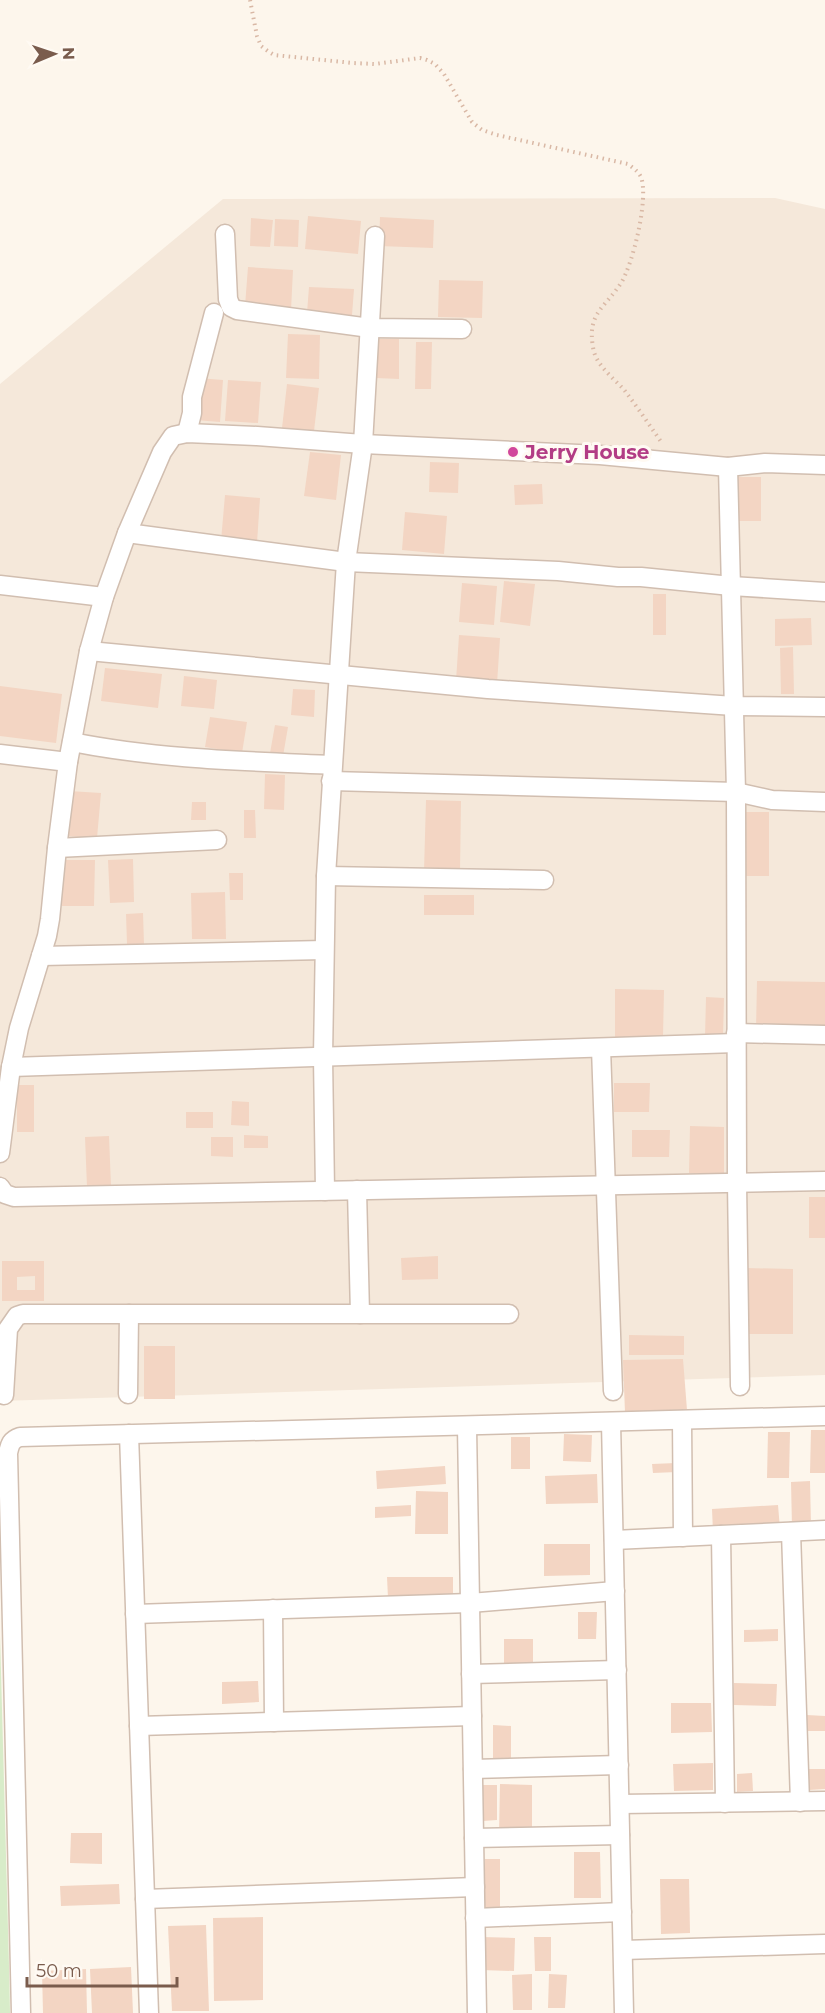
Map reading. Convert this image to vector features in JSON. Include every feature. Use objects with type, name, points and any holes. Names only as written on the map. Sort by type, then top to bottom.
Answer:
[{"type":"street","points":[[225,234],[228,299],[234,308],[370,327],[462,329]]},
{"type":"street","points":[[325,1191],[323,1057],[326,876],[346,562],[363,444],[375,236]]},
{"type":"street","points":[[187,433],[192,413],[192,397],[214,313]]},
{"type":"street","points":[[0,1153],[11,1067],[19,1028],[50,919],[68,762],[88,651],[127,533],[168,442],[173,436],[187,433],[363,444],[405,444],[675,461],[728,467],[765,464],[825,465]]},
{"type":"street","points":[[728,467],[736,792],[740,1386]]},
{"type":"street","points":[[127,533],[346,562],[558,571],[618,578],[678,579],[731,586],[825,592]]},
{"type":"street","points":[[0,585],[104,597]]},
{"type":"street","points":[[88,651],[488,689],[734,706],[825,707]]},
{"type":"street","points":[[72,742],[137,752],[332,773],[736,792],[772,800],[825,802]]},
{"type":"street","points":[[0,754],[68,762]]},
{"type":"street","points":[[57,848],[217,840]]},
{"type":"street","points":[[326,876],[544,880]]},
{"type":"street","points":[[41,956],[324,950]]},
{"type":"street","points":[[11,1067],[601,1048],[736,1038],[825,1035]]},
{"type":"street","points":[[601,1048],[613,1391]]},
{"type":"street","points":[[0,1187],[4,1194],[14,1197],[825,1181]]},
{"type":"street","points":[[357,1190],[360,1314]]},
{"type":"street","points":[[4,1395],[8,1329],[17,1316],[31,1314],[509,1314]]},
{"type":"street","points":[[128,1394],[129,1314]]},
{"type":"street","points":[[21,2013],[8,1453],[10,1443],[20,1437],[825,1416]]},
{"type":"street","points":[[682,1420],[683,1537]]},
{"type":"street","points":[[611,1422],[624,2013]]},
{"type":"street","points":[[467,1427],[477,2013]]},
{"type":"street","points":[[129,1434],[149,2013]]},
{"type":"street","points":[[614,1540],[825,1530]]},
{"type":"street","points":[[791,1532],[800,1802]]},
{"type":"street","points":[[721,1535],[724,1803]]},
{"type":"street","points":[[135,1614],[470,1602],[615,1591]]},
{"type":"street","points":[[273,1609],[274,1722]]},
{"type":"street","points":[[471,1674],[617,1670]]},
{"type":"street","points":[[139,1726],[472,1716]]},
{"type":"street","points":[[473,1769],[619,1765]]},
{"type":"street","points":[[620,1804],[825,1801]]},
{"type":"street","points":[[474,1838],[620,1835]]},
{"type":"street","points":[[145,1899],[475,1887]]},
{"type":"street","points":[[475,1918],[622,1912]]},
{"type":"street","points":[[623,1950],[825,1944]]},
{"type":"path","points":[[250,0],[261,46],[274,55],[362,64],[420,58],[435,64],[444,74],[472,122],[482,130],[628,164],[638,172],[642,179],[643,193],[636,244],[621,283],[596,313],[592,330],[593,348],[596,358],[624,391],[675,461]]},
{"type":"shaded area","points":[[775,198],[825,209],[825,1375],[0,1401],[0,384],[223,199]]},
{"type":"green space","points":[[0,1635],[9,1966],[10,2013],[0,2013]]},
{"type":"building","points":[[308,216],[361,221],[358,254],[305,249]]},
{"type":"building","points":[[380,217],[434,220],[433,248],[379,246]]},
{"type":"building","points":[[251,218],[273,220],[270,247],[250,246]]},
{"type":"building","points":[[275,219],[299,220],[298,247],[274,246]]},
{"type":"building","points":[[248,267],[293,270],[291,310],[245,306]]},
{"type":"building","points":[[439,280],[483,281],[482,318],[438,317]]},
{"type":"building","points":[[309,287],[354,289],[352,315],[307,313]]},
{"type":"building","points":[[288,334],[320,335],[319,379],[286,378]]},
{"type":"building","points":[[377,339],[399,339],[399,379],[376,378]]},
{"type":"building","points":[[416,342],[432,342],[431,389],[415,389]]},
{"type":"building","points":[[198,378],[223,380],[220,422],[195,420]]},
{"type":"building","points":[[228,380],[261,382],[258,423],[225,421]]},
{"type":"building","points":[[287,384],[319,388],[314,431],[282,428]]},
{"type":"building","points":[[310,452],[341,455],[336,500],[304,496]]},
{"type":"building","points":[[430,462],[459,463],[458,493],[429,492]]},
{"type":"building","points":[[738,477],[761,477],[761,521],[738,521]]},
{"type":"building","points":[[542,484],[543,504],[515,505],[514,485]]},
{"type":"building","points":[[225,495],[260,498],[257,543],[221,541]]},
{"type":"building","points":[[405,512],[447,516],[444,554],[402,550]]},
{"type":"building","points":[[504,581],[535,584],[530,626],[500,622]]},
{"type":"building","points":[[462,583],[497,586],[494,625],[459,622]]},
{"type":"building","points":[[653,594],[666,594],[666,635],[653,635]]},
{"type":"building","points":[[811,618],[812,645],[775,646],[775,619]]},
{"type":"building","points":[[459,635],[500,638],[497,684],[456,681]]},
{"type":"building","points":[[793,647],[794,694],[781,694],[780,648]]},
{"type":"building","points":[[105,668],[162,674],[158,708],[101,701]]},
{"type":"building","points":[[184,676],[217,680],[214,709],[181,706]]},
{"type":"building","points":[[0,686],[62,694],[56,743],[0,736]]},
{"type":"building","points":[[293,689],[315,690],[314,717],[291,715]]},
{"type":"building","points":[[210,717],[247,722],[242,753],[205,747]]},
{"type":"building","points":[[275,725],[288,727],[283,756],[270,753]]},
{"type":"building","points":[[265,774],[285,775],[284,810],[264,809]]},
{"type":"building","points":[[69,791],[101,793],[97,838],[65,836]]},
{"type":"building","points":[[426,800],[461,801],[460,872],[424,871]]},
{"type":"building","points":[[192,802],[206,802],[206,820],[191,820]]},
{"type":"building","points":[[244,810],[255,810],[256,838],[244,838]]},
{"type":"building","points":[[742,812],[769,812],[769,876],[741,876]]},
{"type":"building","points":[[133,859],[134,902],[110,903],[108,860]]},
{"type":"building","points":[[63,860],[95,860],[94,906],[62,906]]},
{"type":"building","points":[[229,873],[243,873],[243,900],[230,900]]},
{"type":"building","points":[[225,892],[226,939],[192,939],[191,893]]},
{"type":"building","points":[[424,895],[474,895],[474,915],[424,915]]},
{"type":"building","points":[[143,913],[144,944],[127,944],[126,914]]},
{"type":"building","points":[[757,981],[825,982],[825,1030],[756,1029]]},
{"type":"building","points":[[615,989],[664,990],[663,1037],[615,1037]]},
{"type":"building","points":[[706,997],[724,998],[723,1037],[705,1037]]},
{"type":"building","points":[[614,1083],[650,1083],[649,1112],[614,1112]]},
{"type":"building","points":[[17,1085],[34,1085],[34,1132],[17,1132]]},
{"type":"building","points":[[232,1101],[249,1102],[249,1126],[231,1125]]},
{"type":"building","points":[[186,1112],[213,1112],[213,1128],[186,1128]]},
{"type":"building","points":[[690,1126],[724,1127],[724,1173],[689,1173]]},
{"type":"building","points":[[632,1130],[670,1130],[669,1157],[632,1157]]},
{"type":"building","points":[[244,1135],[268,1136],[268,1148],[244,1148]]},
{"type":"building","points":[[109,1136],[111,1186],[87,1187],[85,1137]]},
{"type":"building","points":[[211,1137],[233,1137],[233,1157],[211,1156]]},
{"type":"building","points":[[809,1197],[825,1197],[825,1238],[809,1238]]},
{"type":"building","points":[[438,1256],[438,1279],[402,1280],[401,1258]]},
{"type":"building","points":[[2,1261],[44,1261],[44,1301],[2,1301]],"holes":[[[35,1276],[35,1290],[17,1290],[17,1277]]]},
{"type":"building","points":[[746,1268],[793,1269],[793,1334],[745,1334]]},
{"type":"building","points":[[629,1335],[684,1336],[684,1355],[629,1355]]},
{"type":"building","points":[[144,1346],[175,1346],[175,1399],[144,1399]]},
{"type":"building","points":[[683,1359],[687,1410],[625,1413],[623,1360]]},
{"type":"building","points":[[811,1430],[825,1430],[825,1473],[810,1473]]},
{"type":"building","points":[[768,1432],[790,1432],[789,1478],[767,1478]]},
{"type":"building","points":[[564,1434],[592,1435],[591,1462],[563,1461]]},
{"type":"building","points":[[511,1437],[530,1437],[530,1469],[511,1469]]},
{"type":"building","points":[[676,1463],[677,1472],[653,1473],[652,1464]]},
{"type":"building","points":[[445,1466],[446,1484],[377,1489],[376,1471]]},
{"type":"building","points":[[597,1474],[598,1503],[546,1504],[545,1476]]},
{"type":"building","points":[[810,1481],[811,1526],[792,1527],[791,1482]]},
{"type":"building","points":[[416,1491],[448,1492],[448,1534],[415,1534]]},
{"type":"building","points":[[411,1505],[411,1516],[375,1518],[375,1507]]},
{"type":"building","points":[[778,1505],[780,1529],[713,1532],[712,1509]]},
{"type":"building","points":[[544,1544],[590,1544],[590,1575],[544,1576]]},
{"type":"building","points":[[387,1577],[453,1577],[453,1598],[388,1598]]},
{"type":"building","points":[[578,1612],[597,1612],[596,1639],[578,1639]]},
{"type":"building","points":[[778,1629],[778,1641],[744,1642],[744,1630]]},
{"type":"building","points":[[504,1639],[533,1639],[533,1663],[504,1663]]},
{"type":"building","points":[[258,1681],[259,1702],[222,1704],[222,1682]]},
{"type":"building","points":[[734,1683],[777,1684],[776,1706],[733,1705]]},
{"type":"building","points":[[671,1703],[711,1703],[712,1732],[671,1733]]},
{"type":"building","points":[[807,1715],[825,1716],[825,1731],[806,1731]]},
{"type":"building","points":[[493,1725],[511,1726],[511,1761],[493,1761]]},
{"type":"building","points":[[713,1763],[713,1790],[674,1791],[673,1764]]},
{"type":"building","points":[[808,1769],[825,1769],[825,1789],[809,1790]]},
{"type":"building","points":[[752,1773],[753,1791],[737,1792],[737,1774]]},
{"type":"building","points":[[500,1784],[532,1785],[532,1834],[499,1834]]},
{"type":"building","points":[[483,1785],[497,1785],[497,1820],[483,1821]]},
{"type":"building","points":[[71,1833],[102,1833],[102,1864],[70,1863]]},
{"type":"building","points":[[574,1852],[600,1852],[601,1898],[574,1898]]},
{"type":"building","points":[[485,1859],[500,1859],[500,1907],[485,1907]]},
{"type":"building","points":[[660,1879],[689,1879],[690,1933],[661,1934]]},
{"type":"building","points":[[119,1884],[120,1904],[61,1906],[60,1886]]},
{"type":"building","points":[[263,1917],[263,2000],[214,2001],[213,1918]]},
{"type":"building","points":[[206,1925],[209,2011],[172,2011],[168,1926]]},
{"type":"building","points":[[482,1937],[515,1938],[514,1971],[481,1970]]},
{"type":"building","points":[[534,1937],[551,1937],[551,1971],[535,1971]]},
{"type":"building","points":[[131,1967],[133,2013],[92,2013],[90,1969]]},
{"type":"building","points":[[86,1969],[87,2013],[43,2013],[42,1971]]},
{"type":"building","points":[[532,1974],[532,2010],[513,2010],[512,1975]]},
{"type":"building","points":[[549,1974],[567,1975],[565,2008],[548,2008]]},
{"type":"place","name":"Jerry House","points":[[513,452]]}]
